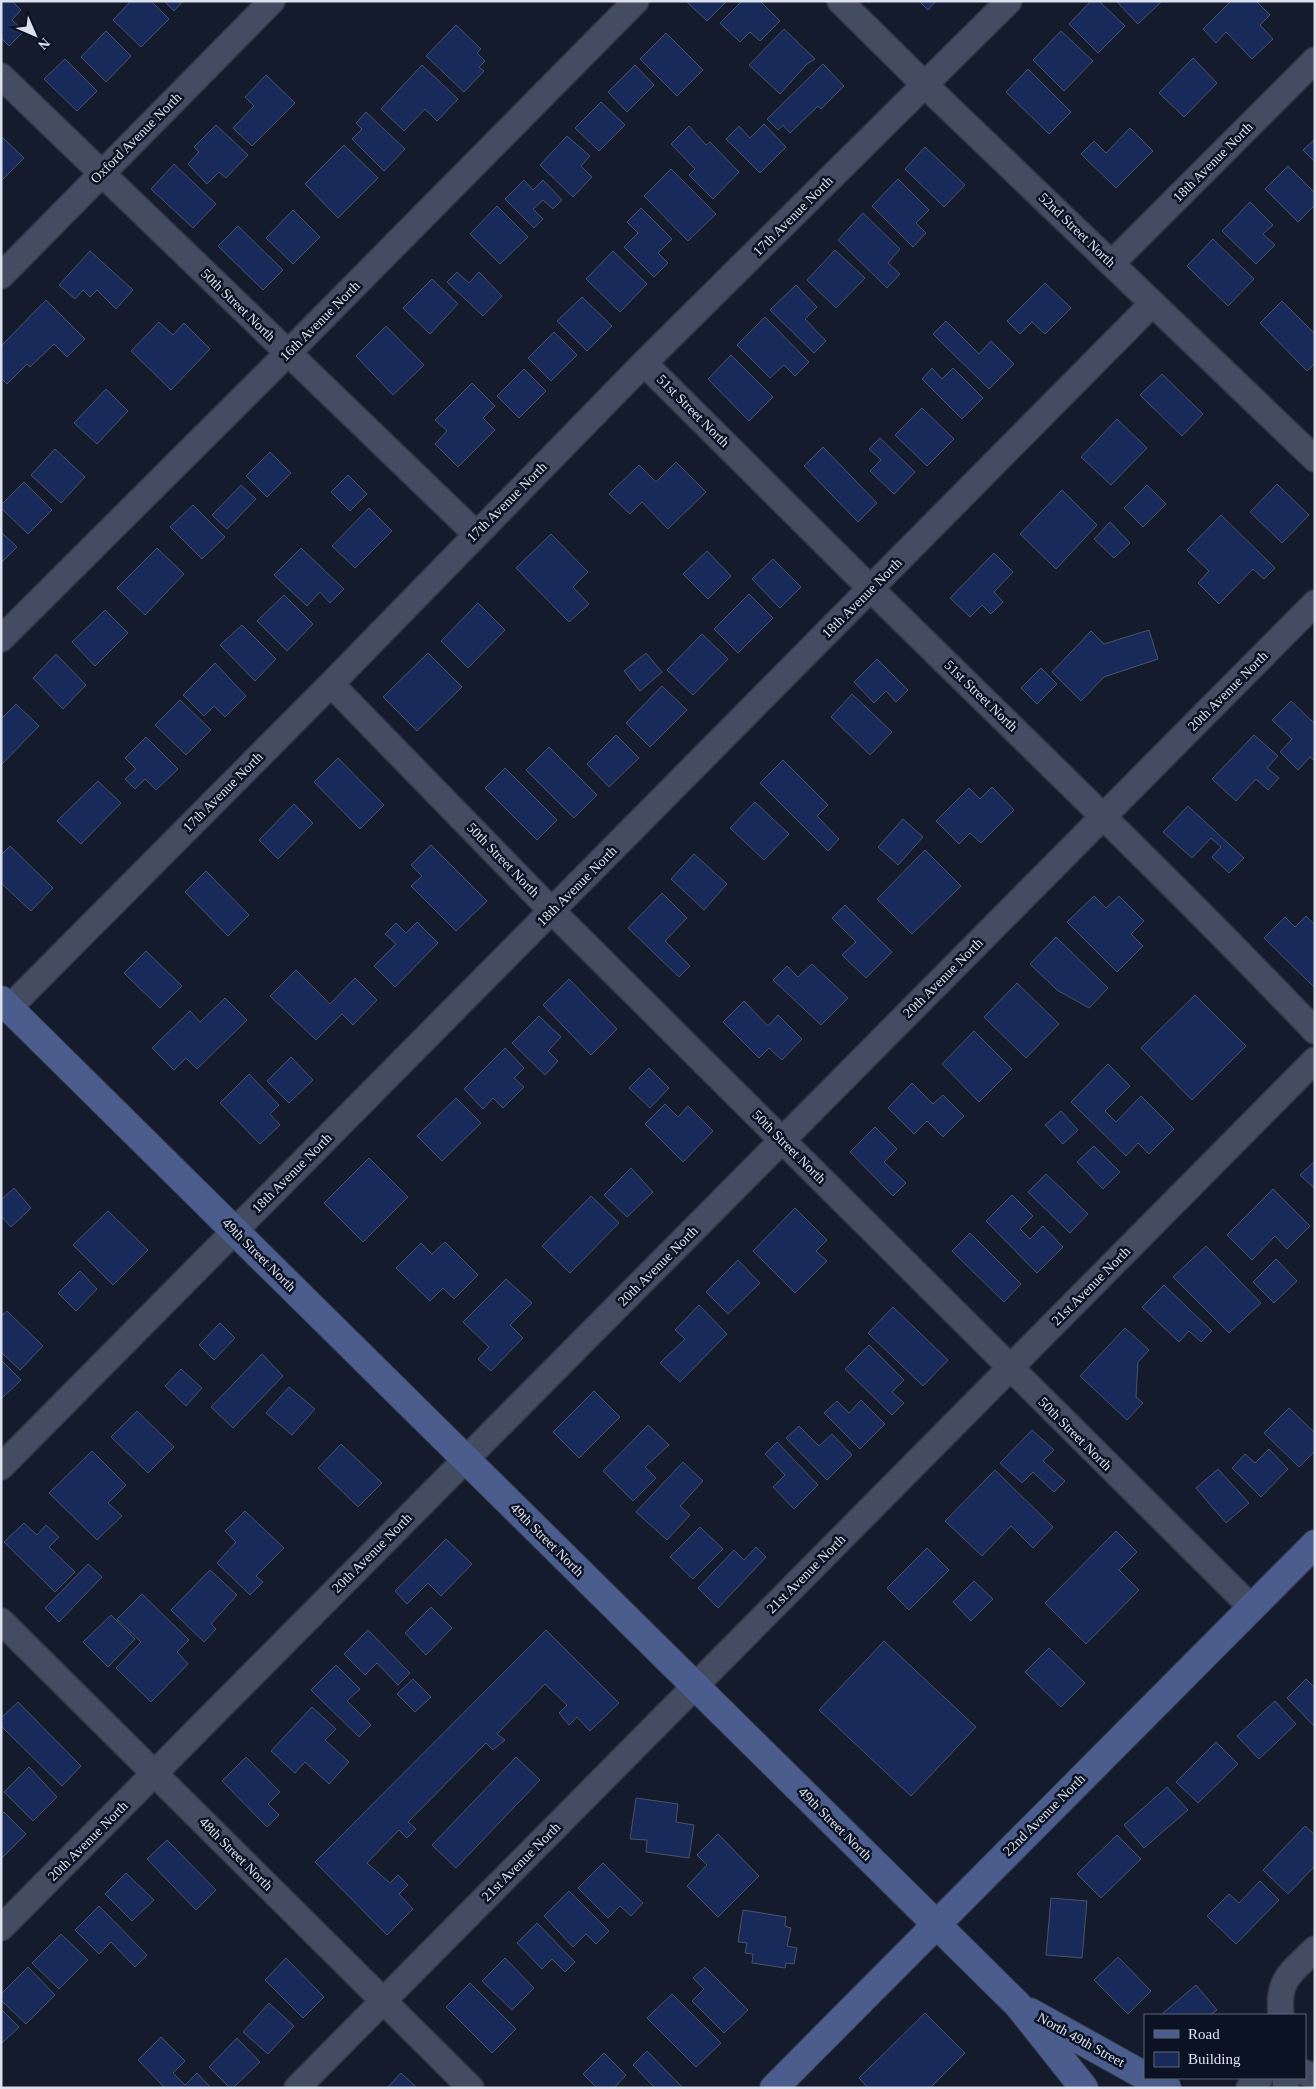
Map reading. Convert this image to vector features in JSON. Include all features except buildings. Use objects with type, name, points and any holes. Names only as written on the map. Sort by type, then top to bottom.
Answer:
[{"type":"main road","name":"49th Street North","points":[[5,1004],[1018,2005],[1084,2088]]},
{"type":"main road","name":"22nd Avenue North","points":[[774,2088],[1315,1544]]},
{"type":"main road","name":"North 49th Street","points":[[1018,2005],[1144,2075]]},
{"type":"main road","points":[[1150,2079],[1167,2088]]},
{"type":"street","name":"Oxford Avenue North","points":[[1,276],[272,1]]},
{"type":"street","name":"16th Avenue North","points":[[1,640],[636,1]]},
{"type":"street","name":"52nd Street North","points":[[840,1],[925,85],[1112,263],[1152,304],[1310,444]]},
{"type":"street","name":"17th Avenue North","points":[[5,1004],[331,684],[644,363],[1009,1]]},
{"type":"street","name":"18th Avenue North","points":[[1112,263],[1315,60]]},
{"type":"street","name":"50th Street North","points":[[1,76],[476,534]]},
{"type":"street","name":"18th Avenue North","points":[[1,1467],[1152,304]]},
{"type":"street","name":"51st Street North","points":[[644,363],[1217,928],[1315,1030]]},
{"type":"street","name":"20th Avenue North","points":[[1,1928],[1315,604]]},
{"type":"street","name":"50th Street North","points":[[331,684],[552,911],[1251,1607]]},
{"type":"street","name":"21st Avenue North","points":[[297,2088],[1315,1060]]},
{"type":"street","name":"48th Street North","points":[[1,1621],[471,2088]]},
{"type":"street","points":[[1281,2014],[1279,1997],[1283,1984],[1315,1949]]},
{"type":"street","points":[[1249,2088],[1259,2079]]}]
